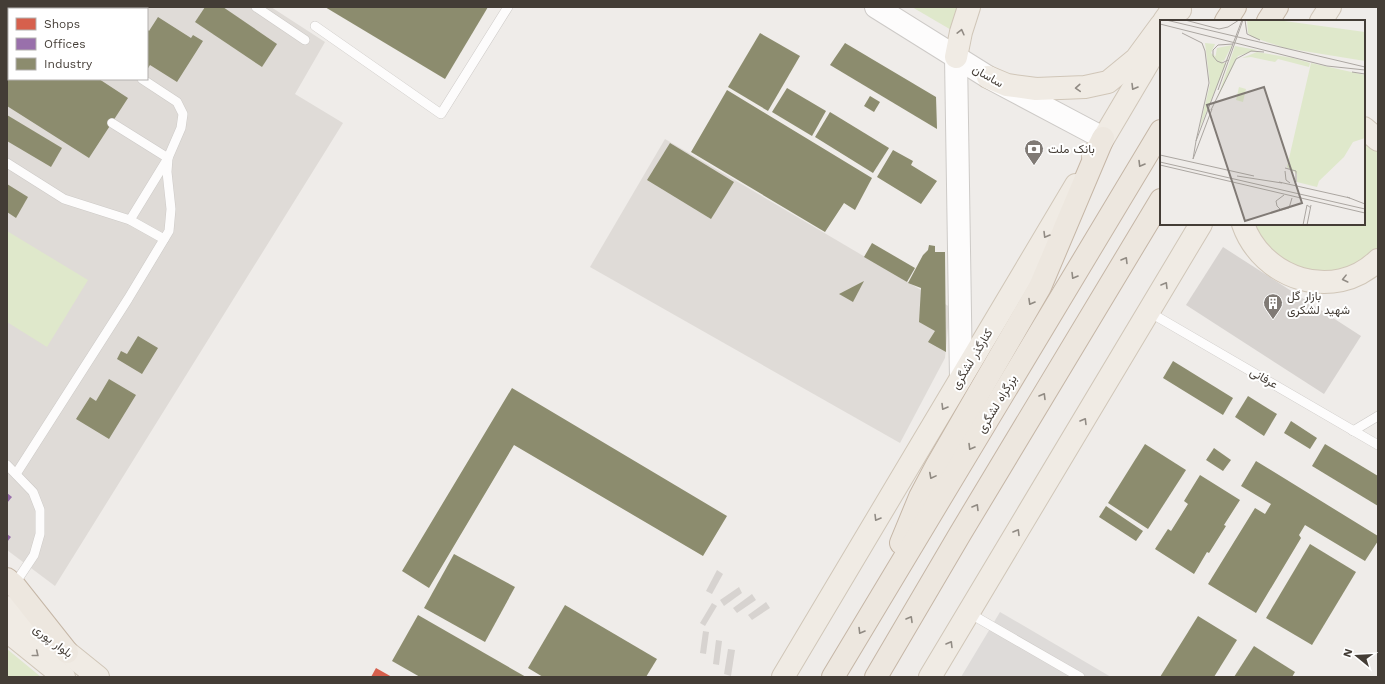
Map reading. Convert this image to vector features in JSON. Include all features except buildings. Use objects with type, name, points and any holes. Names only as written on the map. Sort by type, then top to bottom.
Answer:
[{"type":"highway","points":[[1227,20],[1235,7]]},
{"type":"highway","points":[[1269,20],[1277,7]]},
{"type":"highway","name":"بزرگراه لشگری","points":[[833,677],[1160,133]]},
{"type":"highway","points":[[875,608],[920,497],[956,431],[1040,287],[1103,138]]},
{"type":"highway","points":[[876,677],[960,534],[1160,202]]},
{"type":"highway","points":[[11,582],[67,652]]},
{"type":"main road","points":[[956,58],[961,32],[969,7]]},
{"type":"main road","points":[[1322,20],[1330,7]]},
{"type":"main road","points":[[988,76],[1007,85],[1036,90],[1084,87],[1108,82],[1136,59],[1160,26]]},
{"type":"main road","name":"کنارگذر لشگری","points":[[783,677],[1160,43]]},
{"type":"main road","points":[[1365,129],[1378,140]]},
{"type":"main road","points":[[930,677],[1200,225]]},
{"type":"main road","points":[[1243,225],[1254,246],[1263,256],[1275,267],[1296,278],[1314,282],[1332,282],[1350,278],[1369,269],[1378,260]]},
{"type":"main road","name":"بلوار پوری","points":[[7,607],[98,677]]},
{"type":"main road","name":"بلوار پوری","points":[[7,631],[64,677]]},
{"type":"street","name":"ساسان","points":[[876,7],[956,58],[1103,138]]},
{"type":"street","points":[[956,58],[961,378]]},
{"type":"lane","points":[[256,7],[305,40]]},
{"type":"lane","points":[[315,26],[441,114],[508,7]]},
{"type":"lane","points":[[130,220],[168,158],[180,128],[183,114],[177,102],[144,80]]},
{"type":"lane","points":[[112,123],[168,158]]},
{"type":"lane","points":[[16,474],[128,299],[169,231],[171,209],[167,172],[168,158]]},
{"type":"lane","points":[[7,163],[64,200],[130,220],[164,239]]},
{"type":"lane","name":"عرفانی","points":[[1149,312],[1378,445]]},
{"type":"lane","points":[[1353,431],[1378,416]]},
{"type":"lane","points":[[7,464],[33,492],[40,510],[40,534],[34,555],[11,582]]},
{"type":"lane","points":[[969,612],[1080,677]]},
{"type":"shaded area","points":[[7,7],[271,7],[325,42],[295,94],[343,123],[55,586],[7,550]]},
{"type":"shaded area","points":[[665,139],[950,307],[945,358],[900,443],[590,267]]},
{"type":"shaded area","points":[[1000,612],[1111,677],[961,677]]},
{"type":"green space","points":[[912,7],[962,7],[953,31]]},
{"type":"green space","points":[[1365,135],[1378,146],[1378,254],[1329,278],[1274,261],[1254,225],[1365,225]]},
{"type":"green space","points":[[7,231],[88,280],[47,347],[7,322]]},
{"type":"green space","points":[[7,649],[41,677],[7,677]]},
{"type":"place","name":"بانک ملت","points":[[1034,166]]},
{"type":"place","name":"بازار گل شهید لشکری","points":[[1273,320]]}]
